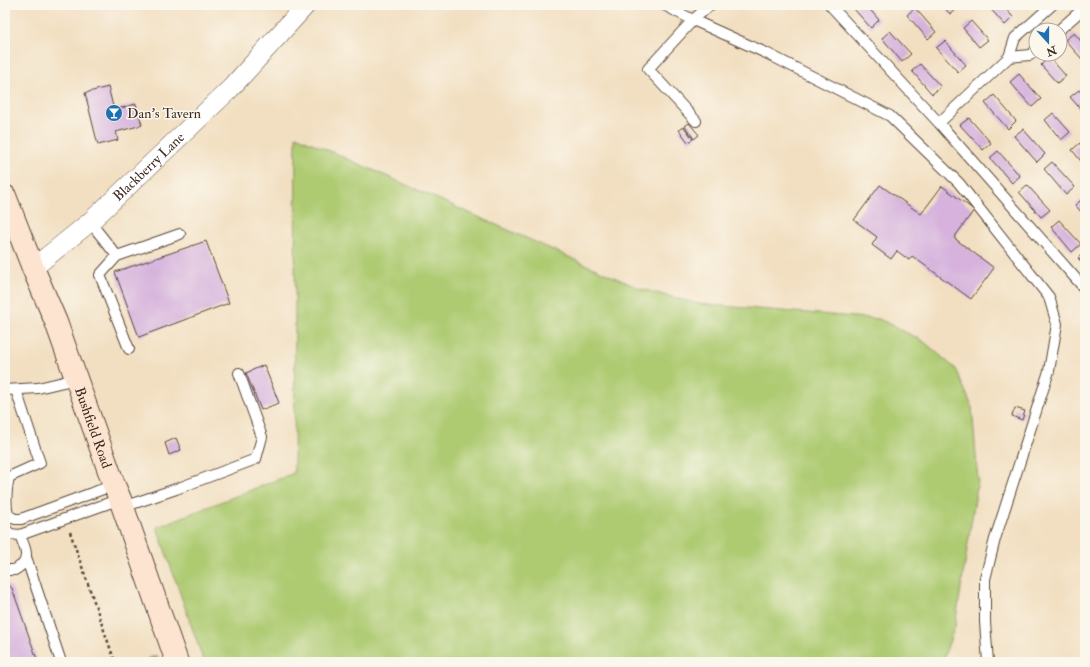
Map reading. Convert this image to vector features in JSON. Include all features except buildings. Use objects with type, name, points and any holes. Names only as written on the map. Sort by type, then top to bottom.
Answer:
[{"type":"main road","name":"Bushfield Road","points":[[5,196],[56,322],[177,662]]},
{"type":"street","name":"Blackberry Lane","points":[[33,268],[90,222],[230,89],[306,5]]},
{"type":"lane","points":[[664,5],[693,20],[766,52],[890,116],[959,183],[1049,297],[1057,324],[1050,371],[995,539],[985,579],[985,622],[988,662]]},
{"type":"lane","points":[[696,121],[648,69],[693,20],[710,5]]},
{"type":"lane","points":[[830,5],[939,123],[1085,290]]},
{"type":"lane","points":[[939,123],[1009,57],[1015,38],[1052,5]]},
{"type":"lane","points":[[1068,22],[1085,7]]},
{"type":"lane","points":[[1009,57],[1028,55]]},
{"type":"lane","points":[[90,222],[117,256]]},
{"type":"lane","points":[[129,349],[100,275],[117,256],[180,234]]},
{"type":"lane","points":[[16,390],[40,463],[10,477],[6,491],[6,508],[8,515],[15,519],[21,519],[119,497],[176,490],[256,459],[262,437],[239,373]]},
{"type":"lane","points":[[5,390],[38,388],[76,379]]},
{"type":"lane","points":[[5,528],[10,534],[20,535],[119,497]]},
{"type":"lane","points":[[20,535],[26,549],[26,557],[61,662]]},
{"type":"lane","points":[[5,570],[15,570],[23,564],[26,557]]},
{"type":"path","points":[[65,519],[115,662]]},
{"type":"green space","points":[[296,136],[641,289],[698,304],[879,319],[923,341],[956,369],[972,407],[978,480],[955,626],[942,662],[204,662],[157,527],[294,473]]},
{"type":"green space","points":[[157,655],[160,662],[141,662]]},
{"type":"place","name":"Dan's Tavern","points":[[114,113]]}]
